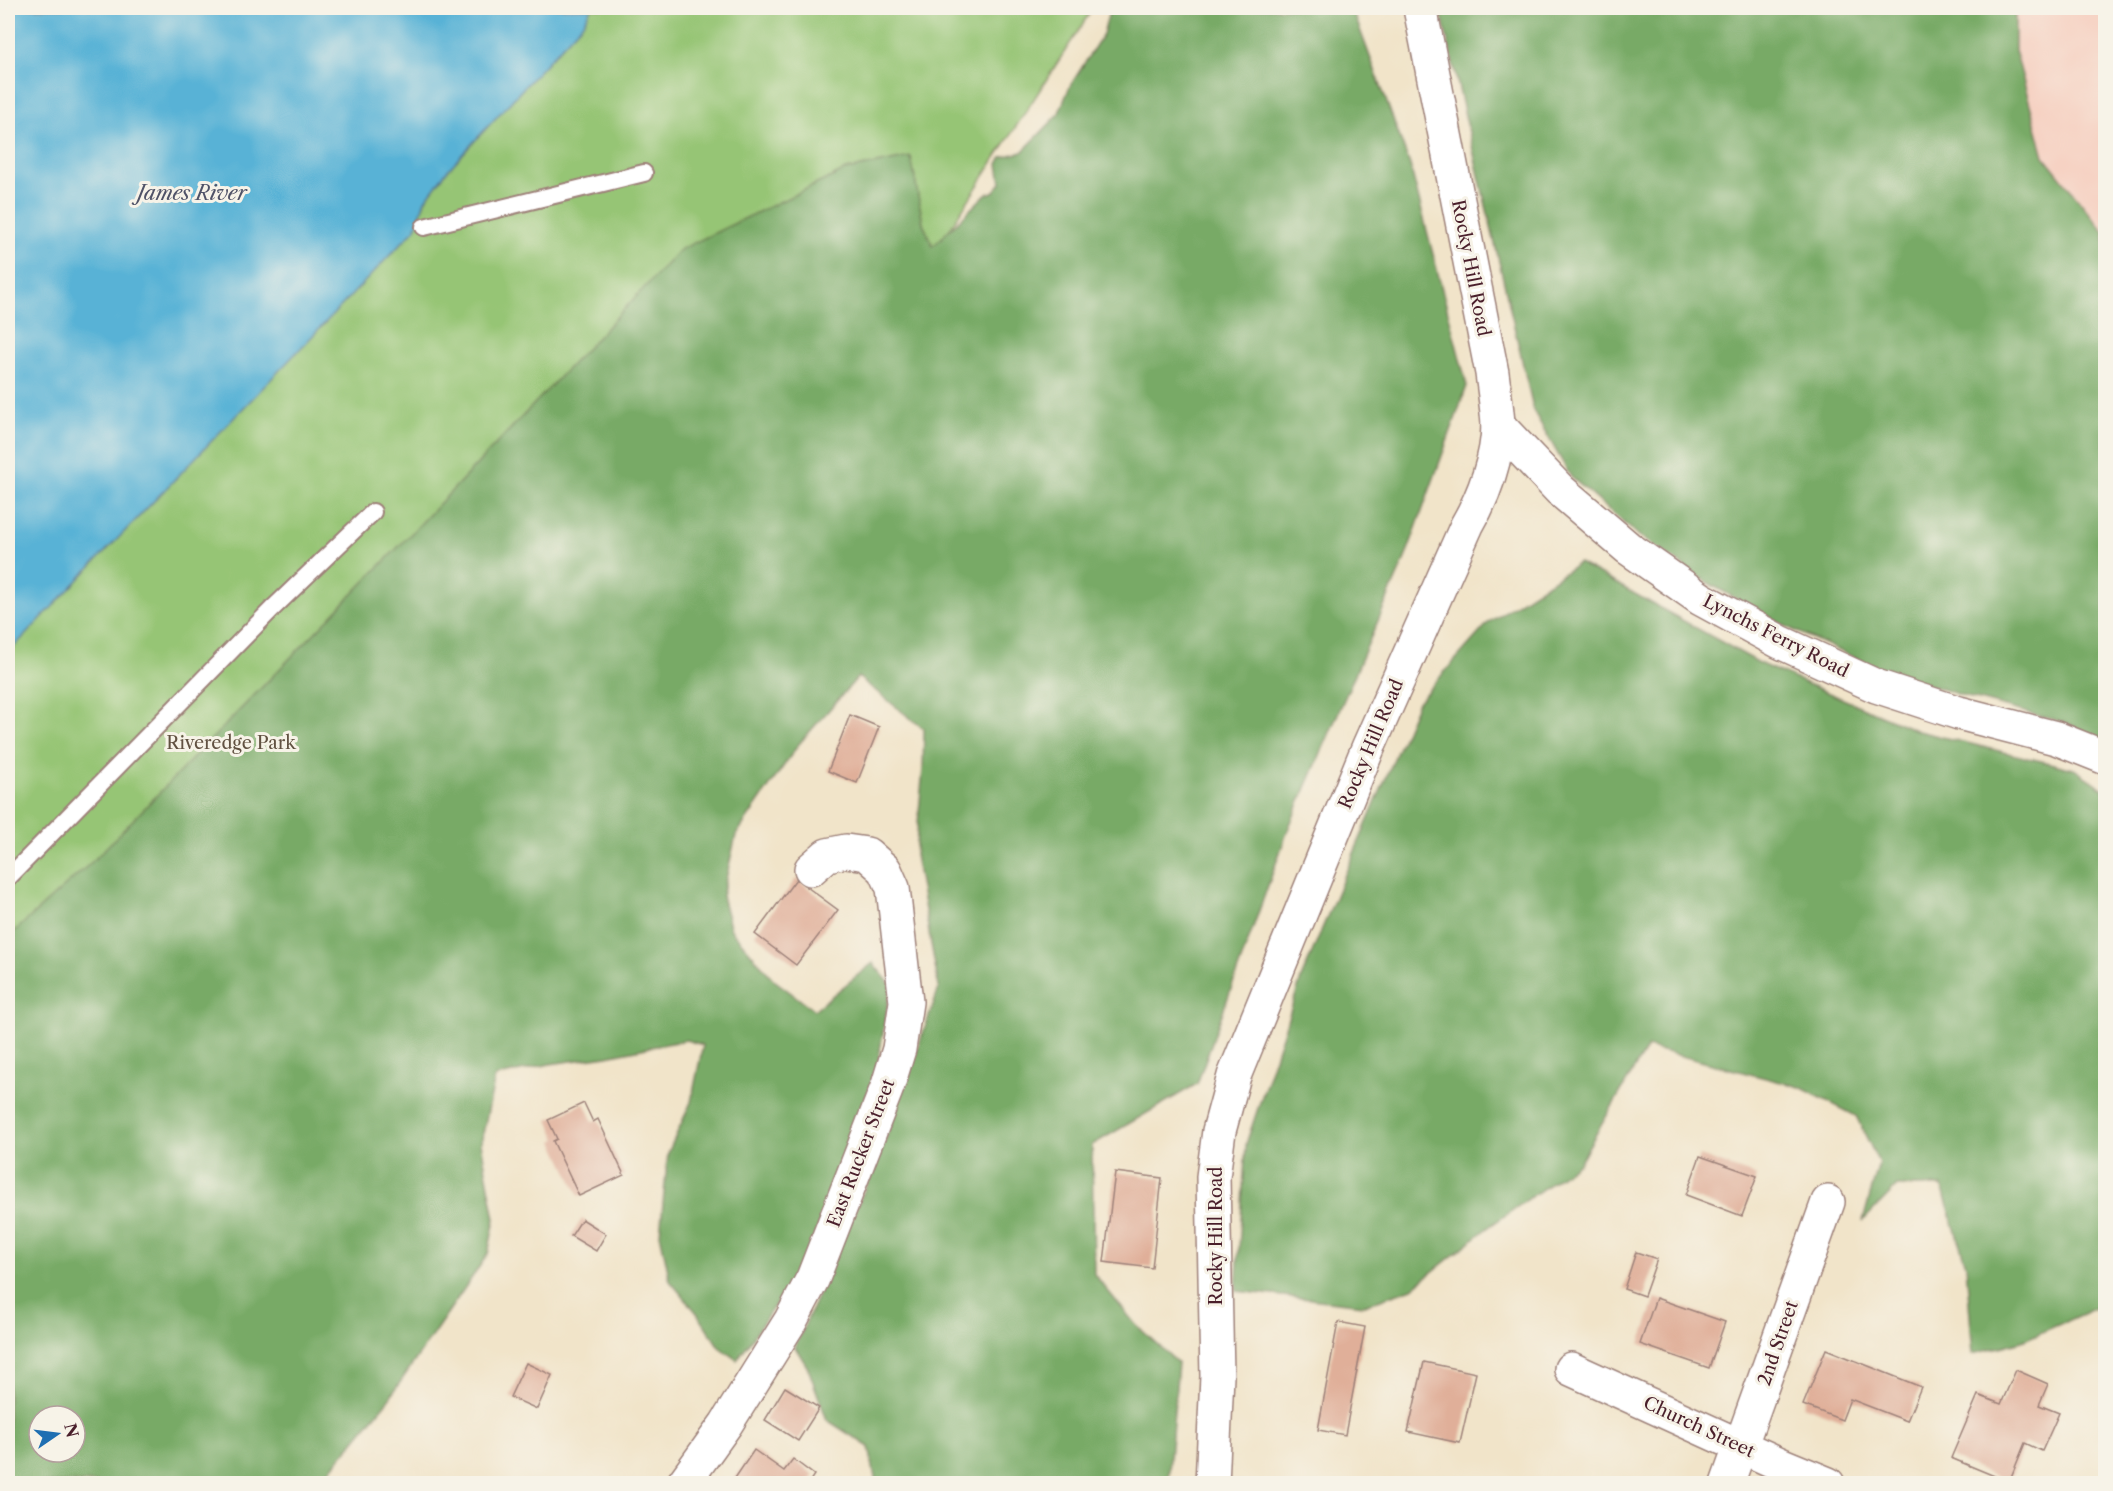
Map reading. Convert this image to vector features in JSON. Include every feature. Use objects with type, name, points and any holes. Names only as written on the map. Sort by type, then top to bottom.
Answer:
[{"type":"street","name":"Rocky Hill Road","points":[[1212,1484],[1217,1376],[1214,1177],[1220,1131],[1234,1076],[1368,748],[1467,525],[1476,510],[1491,470],[1498,425],[1492,373],[1420,8]]},
{"type":"street","name":"Lynchs Ferry Road","points":[[1498,425],[1560,490],[1628,548],[1701,599],[1779,642],[1876,686],[1959,713],[2056,738],[2106,758]]},
{"type":"street","name":"East Rucker Street","points":[[683,1484],[726,1424],[791,1320],[813,1278],[888,1085],[899,1049],[906,1002],[893,888],[885,870],[867,854],[846,851],[827,855],[811,869]]},
{"type":"street","name":"2nd Street","points":[[1727,1484],[1828,1202]]},
{"type":"street","name":"Church Street","points":[[1571,1369],[1828,1484]]},
{"type":"lane","points":[[424,227],[644,172]]},
{"type":"lane","points":[[8,878],[272,609],[373,512]]},
{"type":"shaded area","points":[[2015,8],[2105,8],[2105,233],[2044,156],[2015,50]]},
{"type":"green space","name":"Riveredge Park","points":[[591,8],[1093,8],[857,372],[8,1332],[8,653],[416,228],[425,200],[447,171],[583,23]]},
{"type":"green space","points":[[1110,8],[1352,8],[1410,165],[1467,386],[1406,556],[1289,827],[1197,1084],[1092,1145],[1094,1274],[1136,1325],[1178,1363],[1168,1483],[876,1483],[869,1447],[827,1420],[808,1368],[795,1347],[881,1152],[939,988],[915,855],[923,769],[924,729],[858,677],[798,745],[736,835],[722,896],[731,930],[774,980],[814,1010],[873,963],[891,985],[877,1068],[806,1260],[737,1360],[719,1347],[697,1313],[670,1281],[660,1234],[668,1153],[691,1102],[703,1045],[686,1040],[607,1056],[550,1064],[495,1077],[481,1143],[495,1219],[488,1254],[388,1400],[328,1473],[316,1483],[8,1483],[8,937],[94,860],[407,538],[681,249],[846,170],[911,157],[923,223],[933,246],[986,194],[993,192],[1001,183],[998,164],[1002,157],[1022,152],[1058,115],[1070,86],[1103,34]]},
{"type":"green space","points":[[1440,8],[2015,8],[2015,50],[2044,156],[2105,233],[2105,740],[2062,722],[1964,696],[1882,670],[1787,627],[1710,584],[1638,535],[1571,477],[1534,412]]},
{"type":"green space","points":[[1579,563],[1763,665],[1918,731],[2074,769],[2105,790],[2105,1307],[2098,1307],[2022,1341],[1973,1354],[1966,1265],[1942,1186],[1897,1186],[1863,1221],[1879,1163],[1856,1116],[1800,1087],[1647,1047],[1579,1163],[1486,1229],[1412,1288],[1364,1305],[1236,1291],[1246,1144],[1302,976],[1418,702],[1489,622]]},
{"type":"water","name":"James River","points":[[8,8],[591,8],[583,23],[447,171],[425,200],[416,228],[8,653]]},
{"type":"building","points":[[850,715],[879,727],[857,783],[828,771]]},
{"type":"building","points":[[796,879],[838,910],[796,965],[755,934]]},
{"type":"building","points":[[584,1103],[593,1122],[598,1119],[624,1175],[579,1196],[553,1141],[557,1139],[548,1120]]},
{"type":"building","points":[[1700,1156],[1757,1176],[1742,1216],[1686,1195]]},
{"type":"building","points":[[1115,1172],[1162,1178],[1152,1268],[1104,1262]]},
{"type":"building","points":[[582,1219],[606,1234],[596,1251],[571,1236]]},
{"type":"building","points":[[1636,1252],[1657,1259],[1644,1296],[1624,1289]]},
{"type":"building","points":[[1656,1298],[1725,1322],[1709,1368],[1640,1344]]},
{"type":"building","points":[[1338,1322],[1365,1327],[1345,1435],[1318,1430]]},
{"type":"building","points":[[1826,1349],[1921,1387],[1907,1421],[1850,1399],[1842,1420],[1803,1405]]},
{"type":"building","points":[[1424,1362],[1476,1373],[1460,1443],[1408,1432]]},
{"type":"building","points":[[526,1363],[552,1375],[537,1409],[510,1397]]},
{"type":"building","points":[[2016,1370],[2048,1384],[2039,1405],[2059,1413],[2042,1451],[2025,1443],[2009,1482],[1951,1458],[1978,1395],[2001,1404]]},
{"type":"building","points":[[785,1387],[819,1408],[798,1441],[765,1420]]},
{"type":"building","points":[[754,1450],[784,1471],[793,1459],[814,1475],[808,1484],[731,1484]]}]
